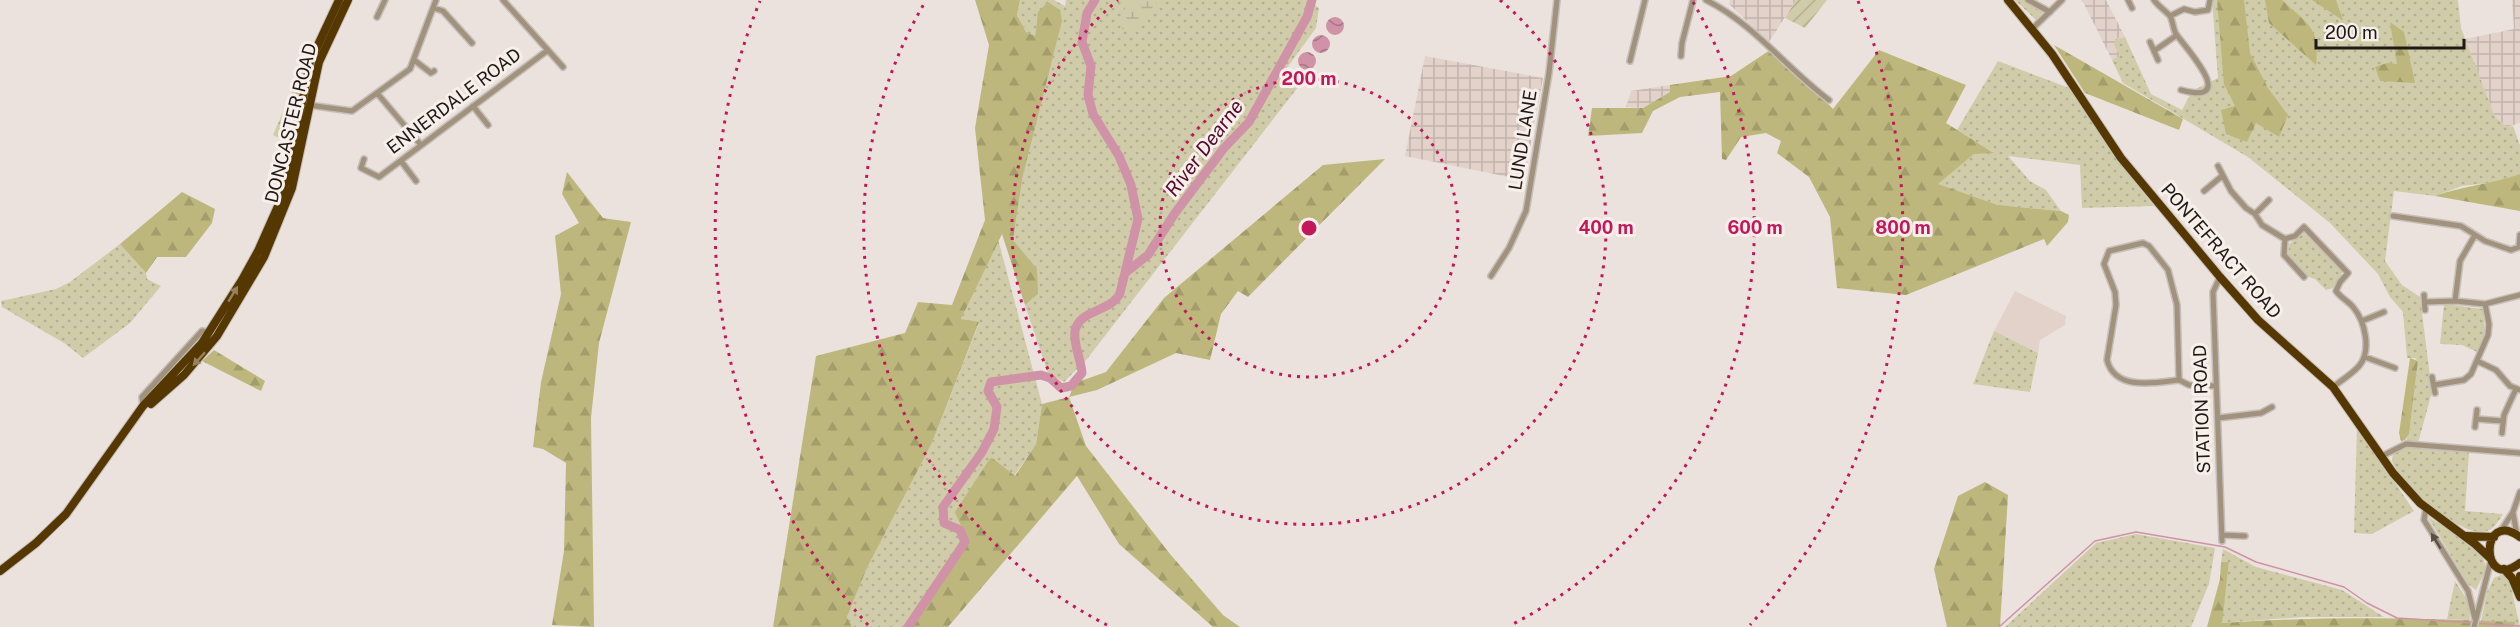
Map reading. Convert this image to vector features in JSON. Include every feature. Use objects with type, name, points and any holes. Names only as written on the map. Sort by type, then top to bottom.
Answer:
[{"type":"highway","name":"PONTEFRACT ROAD","points":[[2008,0],[2054,57],[2121,158],[2220,277],[2258,320],[2333,387],[2393,473],[2426,508],[2464,535],[2490,559]]},
{"type":"highway","name":"DONCASTER ROAD","points":[[132,421],[184,375],[228,320],[264,257],[286,195],[307,100],[315,48],[342,1]]},
{"type":"highway","name":"DONCASTER ROAD","points":[[0,571],[36,543],[66,514],[143,406],[209,332],[275,225]]},
{"type":"highway","points":[[209,332],[218,332],[228,320]]},
{"type":"highway","points":[[2464,535],[2496,535],[2508,532],[2519,536]]},
{"type":"highway","points":[[2496,535],[2489,545],[2490,559],[2503,569],[2520,596]]},
{"type":"highway","points":[[2503,569],[2514,568],[2520,563]]},
{"type":"highway","points":[[2520,576],[2520,596]]},
{"type":"street","points":[[377,17],[385,0]]},
{"type":"street","points":[[307,100],[348,112],[410,69],[436,0]]},
{"type":"street","points":[[503,0],[563,67]]},
{"type":"street","name":"LUND LANE","points":[[1491,276],[1509,248],[1526,211],[1549,73],[1557,0]]},
{"type":"street","points":[[1630,62],[1645,0]]},
{"type":"street","points":[[1681,56],[1682,42],[1693,0]]},
{"type":"street","points":[[1708,0],[1734,15],[1811,87],[1829,100]]},
{"type":"street","points":[[2028,0],[2050,12]]},
{"type":"street","points":[[2032,28],[2062,0]]},
{"type":"street","points":[[2129,0],[2132,8]]},
{"type":"street","points":[[2154,0],[2170,16],[2177,35],[2196,57],[2207,78],[2206,89]]},
{"type":"street","points":[[2170,16],[2184,9],[2195,12],[2208,10],[2210,0]]},
{"type":"street","points":[[434,8],[443,11],[472,43]]},
{"type":"street","points":[[2154,51],[2177,35]]},
{"type":"street","points":[[2150,42],[2158,60]]},
{"type":"street","name":"ENNERDALE ROAD","points":[[364,159],[361,168],[379,177],[548,50]]},
{"type":"street","points":[[414,60],[431,73],[434,71]]},
{"type":"street","points":[[2181,90],[2194,94],[2206,89]]},
{"type":"street","points":[[2206,89],[2213,93]]},
{"type":"street","points":[[377,93],[421,145]]},
{"type":"street","points":[[473,106],[488,125]]},
{"type":"street","points":[[401,160],[416,181]]},
{"type":"street","points":[[2218,166],[2222,176],[2262,225],[2285,239],[2295,236],[2304,227],[2335,256],[2349,273],[2340,282],[2336,291],[2352,306],[2362,321],[2366,339],[2365,357],[2360,365],[2333,387]]},
{"type":"street","points":[[2204,191],[2222,176]]},
{"type":"street","points":[[2255,214],[2269,200]]},
{"type":"street","points":[[2393,216],[2402,222],[2461,226],[2485,241],[2511,250],[2518,247],[2520,235]]},
{"type":"street","points":[[2455,301],[2460,261],[2475,235]]},
{"type":"street","points":[[2285,239],[2284,255],[2304,276]]},
{"type":"street","points":[[2178,380],[2177,306],[2168,270],[2149,246],[2143,243],[2109,251],[2104,264],[2115,292],[2116,305],[2107,360],[2110,369],[2122,380],[2131,382],[2178,380],[2189,385],[2216,386]]},
{"type":"street","name":"STATION ROAD","points":[[2220,277],[2213,292],[2222,538],[2245,536]]},
{"type":"street","points":[[2425,310],[2424,298],[2485,304],[2520,295]]},
{"type":"street","points":[[2434,385],[2464,380],[2471,374],[2489,330],[2485,304]]},
{"type":"street","points":[[2362,321],[2384,312]]},
{"type":"street","points":[[2365,357],[2394,368]]},
{"type":"street","points":[[2477,361],[2496,370],[2518,390],[2506,410],[2502,433]]},
{"type":"street","points":[[2432,376],[2435,393]]},
{"type":"street","points":[[2218,418],[2261,413],[2272,407]]},
{"type":"street","points":[[2475,427],[2477,410]]},
{"type":"street","points":[[2477,419],[2504,421]]},
{"type":"street","points":[[2386,454],[2406,444],[2520,453]]},
{"type":"street","points":[[2496,535],[2513,512],[2520,492]]},
{"type":"street","name":"PONTEFRACT ROAD","points":[[2426,508],[2424,520],[2468,591],[2475,619]]},
{"type":"street","points":[[2513,512],[2513,521],[2519,536]]},
{"type":"street","name":"PONTEFRACT ROAD","points":[[2474,627],[2490,559]]},
{"type":"street","points":[[2485,583],[2494,572],[2503,569]]},
{"type":"street","name":"PONTEFRACT ROAD","points":[[2468,591],[2481,597]]},
{"type":"shaded area","points":[[1730,0],[1796,0],[1769,42],[1729,4]]},
{"type":"shaded area","points":[[2082,0],[2106,0],[2125,37],[2116,39],[2120,57],[2112,60]]},
{"type":"shaded area","points":[[2512,0],[2520,0],[2520,123],[2507,127],[2495,117],[2465,39],[2514,29]]},
{"type":"shaded area","points":[[1425,56],[1543,78],[1524,180],[1405,156]]},
{"type":"shaded area","points":[[1670,85],[1670,92],[1643,108],[1626,107],[1631,91]]},
{"type":"shaded area","points":[[2015,291],[2066,316],[2065,325],[2040,340],[2038,353],[1994,331]]},
{"type":"green space","points":[[975,0],[1020,0],[1017,15],[1026,32],[1035,36],[1038,12],[1048,2],[1060,10],[1062,21],[1023,175],[1013,240],[1037,269],[1038,294],[1025,305],[1002,234],[961,319],[979,322],[932,443],[867,568],[847,617],[852,627],[773,627],[816,356],[905,333],[918,302],[952,305],[985,220],[975,128],[989,45]]},
{"type":"green space","points":[[1020,0],[1054,0],[1065,6],[1066,0],[1308,0],[1319,8],[1316,28],[1286,69],[1302,82],[1087,359],[1064,382],[1048,373],[1025,305],[1038,294],[1013,240],[1023,175],[1038,12],[1035,36],[1026,32],[1017,15]]},
{"type":"green space","points":[[1130,0],[1159,0],[1132,31],[1122,29],[1123,12]]},
{"type":"green space","points":[[1796,0],[1827,0],[1805,28],[1785,18]]},
{"type":"green space","points":[[2015,0],[2026,0],[2044,11],[2036,20]]},
{"type":"green space","points":[[2212,0],[2458,0],[2461,28],[2495,117],[2507,127],[2513,126],[2520,145],[2520,174],[2498,182],[2462,186],[2435,196],[2394,191],[2385,261],[2402,285],[2420,297],[2432,392],[2418,443],[2405,443],[2409,433],[2418,361],[2415,358],[2407,358],[2403,312],[2390,297],[2378,274],[2330,223],[2248,157],[2123,83],[2112,60],[2120,56],[2114,45],[2116,39],[2125,37],[2151,94],[2182,110],[2192,91],[2218,78]]},
{"type":"green space","points":[[2217,0],[2244,0],[2250,53],[2268,88],[2288,115],[2279,137],[2256,123],[2247,142],[2226,134],[2221,110],[2235,106],[2224,84]]},
{"type":"green space","points":[[2265,0],[2282,0],[2310,27],[2316,42],[2316,65],[2269,23]]},
{"type":"green space","points":[[2312,0],[2336,0],[2343,20],[2342,20]]},
{"type":"green space","points":[[2390,22],[2404,32],[2415,83],[2380,81],[2375,67],[2387,63],[2397,64]]},
{"type":"green space","points":[[2054,45],[2183,119],[2179,130],[2085,93]]},
{"type":"green space","points":[[1773,48],[1833,109],[1879,50],[1966,85],[1946,123],[1994,153],[1974,154],[1938,184],[1998,205],[2061,211],[2069,215],[2068,222],[2047,246],[2044,239],[1906,295],[1837,288],[1830,217],[1809,177],[1777,153],[1781,141],[1766,133],[1741,137],[1726,160],[1722,159],[1720,92],[1680,97],[1653,111],[1642,133],[1588,136],[1592,108],[1643,108],[1670,92],[1670,85],[1731,76]]},
{"type":"green space","points":[[310,50],[296,108],[289,119],[289,143],[273,135]]},
{"type":"green space","points":[[1998,61],[2069,88],[2125,170],[2154,206],[2082,208],[2080,165],[2008,156],[2030,181],[2046,190],[2061,211],[1998,205],[1937,184],[1974,154],[1993,152],[1957,130]]},
{"type":"green space","points":[[1385,159],[1248,297],[1238,291],[1221,314],[1210,360],[1176,353],[1097,390],[1069,397],[1075,383],[1106,372],[1164,298],[1323,165]]},
{"type":"green space","points":[[567,172],[603,218],[631,222],[599,343],[591,418],[594,627],[552,625],[564,551],[566,463],[543,449],[533,447],[541,382],[561,294],[555,236],[579,223],[562,194]]},
{"type":"green space","points":[[2520,174],[2520,211],[2435,196],[2499,180]]},
{"type":"green space","points":[[182,192],[215,209],[212,223],[186,257],[157,257],[146,273],[120,244]]},
{"type":"green space","points":[[2304,233],[2343,271],[2333,288],[2326,290],[2315,279],[2306,276],[2288,254],[2289,244]]},
{"type":"green space","points":[[998,239],[1042,404],[1036,444],[1014,476],[990,457],[968,541],[913,627],[852,627],[847,617],[867,568],[932,443],[979,323],[961,319]]},
{"type":"green space","points":[[120,244],[146,273],[147,279],[161,286],[130,323],[83,358],[64,343],[2,307],[1,301],[56,289],[70,282]]},
{"type":"green space","points":[[2444,304],[2483,309],[2485,332],[2477,352],[2462,345],[2440,344]]},
{"type":"green space","points":[[1994,331],[2038,353],[2030,392],[1973,384]]},
{"type":"green space","points":[[214,350],[265,381],[261,391],[202,361]]},
{"type":"green space","points":[[2410,358],[2418,361],[2409,434],[2405,440],[2401,441],[2399,433]]},
{"type":"green space","points":[[1069,397],[1086,446],[1170,554],[1223,615],[1240,627],[1213,627],[1119,544],[1077,476],[948,627],[913,627],[968,542],[955,512],[991,457],[1015,476],[1036,444],[1042,404]]},
{"type":"green space","points":[[2357,426],[2414,511],[2372,534],[2354,533]]},
{"type":"green space","points":[[2408,447],[2469,452],[2465,511],[2503,514],[2494,526],[2486,532],[2471,530],[2458,525],[2431,506],[2407,482],[2392,461],[2393,454]]},
{"type":"green space","points":[[1985,482],[2008,495],[2000,627],[1947,627],[1934,569],[1958,496]]},
{"type":"green space","points":[[2428,517],[2472,544],[2479,552],[2486,569],[2476,590],[2468,584]]},
{"type":"green space","points":[[2136,534],[2215,548],[2209,584],[2191,627],[2005,627],[2096,543]]},
{"type":"green space","points":[[2223,549],[2256,567],[2342,590],[2384,617],[2303,617],[2221,623],[2229,563],[2221,562]]},
{"type":"green space","points":[[2221,562],[2229,562],[2222,623],[2295,619],[2405,619],[2515,622],[2514,627],[2207,627],[2220,579]]},
{"type":"green space","points":[[2503,574],[2510,583],[2520,627],[2514,627],[2515,623],[2481,621],[2487,592],[2494,578]]},
{"type":"green space","points":[[2455,581],[2468,601],[2470,620],[2447,619]]},
{"type":"water","points":[[1331,17],[1339,17],[1344,22],[1342,33],[1331,35],[1326,30],[1326,22]]},
{"type":"water","points":[[1317,35],[1325,35],[1330,40],[1328,51],[1317,53],[1312,48],[1312,40]]},
{"type":"water","points":[[1303,52],[1311,52],[1316,57],[1314,68],[1303,70],[1298,65],[1298,57]]},
{"type":"waterway","name":"River Dearne","points":[[908,627],[965,542],[960,530],[944,523],[943,507],[982,452],[994,429],[997,407],[988,391],[991,382],[1041,375],[1050,378],[1061,388],[1071,386],[1082,373],[1075,341],[1078,324],[1089,314],[1110,304],[1120,293],[1138,219],[1131,185],[1119,156],[1093,114],[1088,95],[1091,66],[1082,42],[1087,13],[1095,0]]},
{"type":"waterway","name":"River Dearne","points":[[1125,273],[1148,255],[1175,213],[1224,148],[1249,122],[1307,17],[1312,0]]},
{"type":"waterway","points":[[1999,627],[2095,541],[2136,532],[2225,547],[2256,562],[2344,587],[2367,603],[2397,618],[2520,626]]}]
